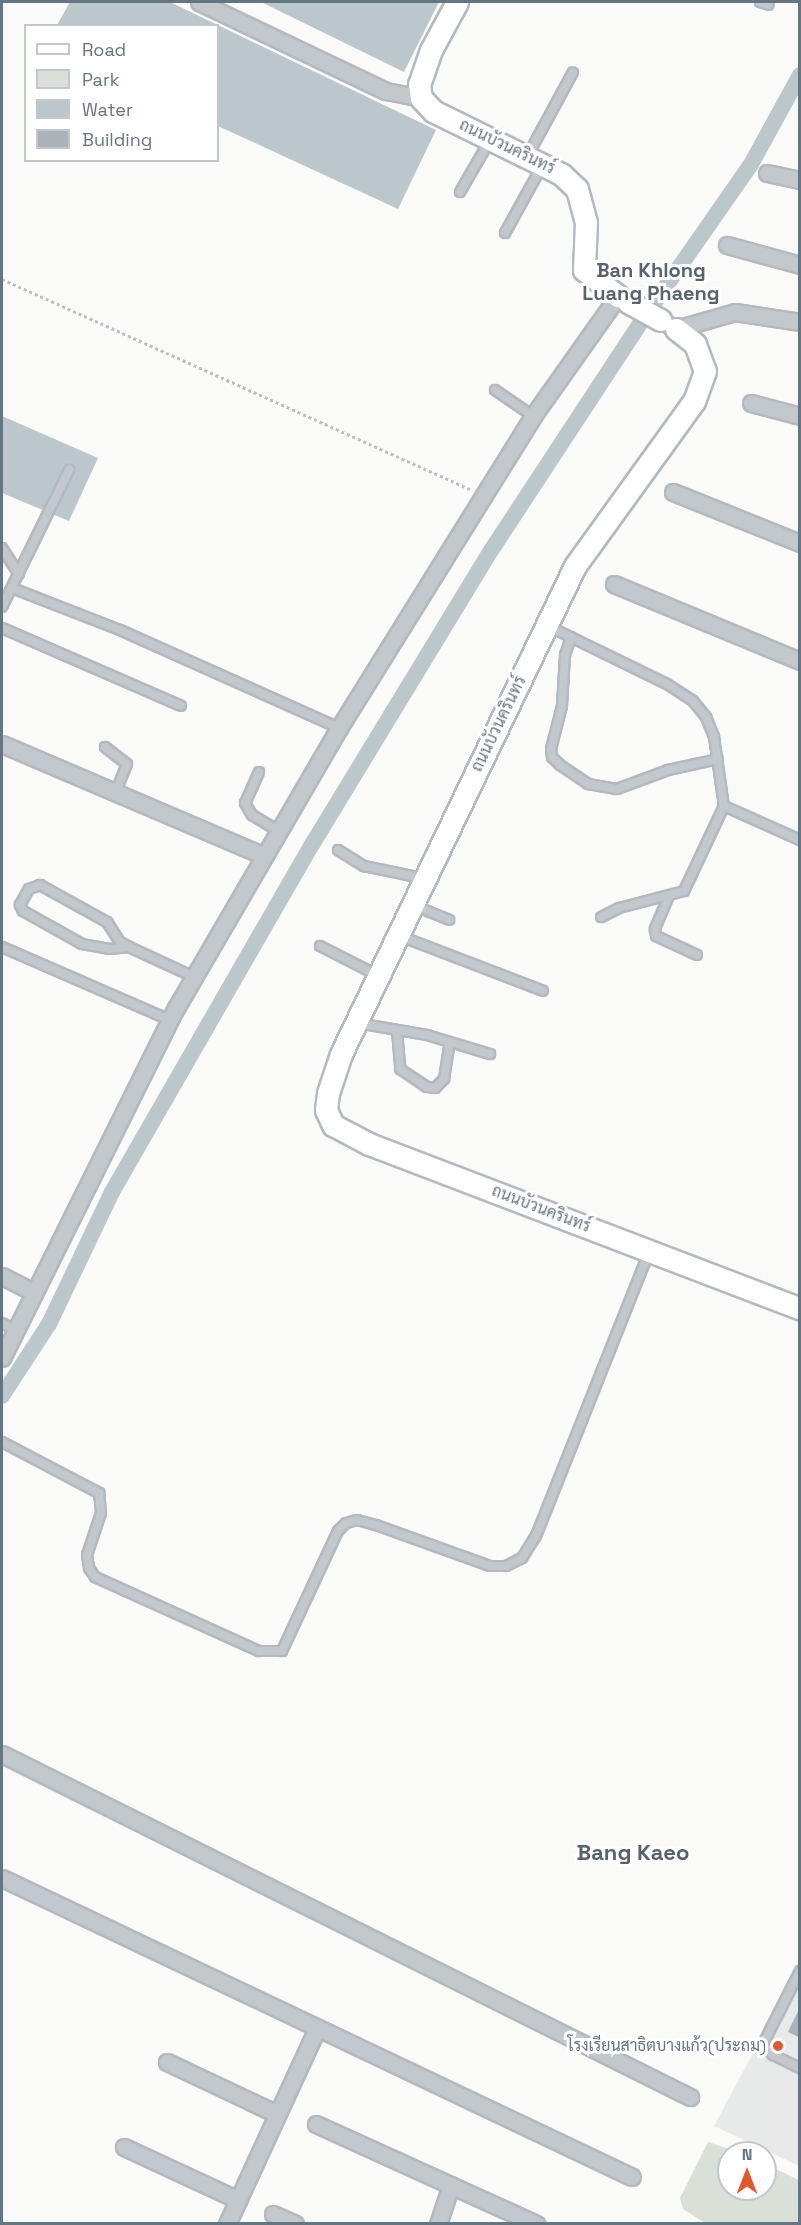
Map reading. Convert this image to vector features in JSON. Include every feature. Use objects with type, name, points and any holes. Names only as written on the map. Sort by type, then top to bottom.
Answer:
[{"type":"street","points":[[199,2],[386,91],[421,98],[419,84],[431,50],[457,2]]},
{"type":"street","name":"ถนนบัวนครินทร์","points":[[421,98],[432,111],[492,138],[561,174],[577,189],[586,222],[584,270],[623,299],[668,325],[695,344],[705,371],[694,401],[575,566],[356,1023],[328,1093],[326,1110],[333,1125],[369,1143],[800,1309]]},
{"type":"street","points":[[767,172],[800,180]]},
{"type":"street","points":[[727,245],[800,265]]},
{"type":"street","points":[[2,1358],[8,1327],[34,1292],[170,1020],[339,728],[532,416],[623,299]]},
{"type":"street","points":[[668,325],[735,312],[800,322]]},
{"type":"street","points":[[750,403],[800,416]]},
{"type":"street","points":[[673,492],[800,543]]},
{"type":"street","points":[[614,584],[800,661]]},
{"type":"street","points":[[2,744],[264,856]]},
{"type":"street","points":[[2,1276],[34,1292]]},
{"type":"street","points":[[2,1754],[690,2097]]},
{"type":"street","points":[[2,1878],[633,2177]]},
{"type":"street","points":[[227,2223],[317,2028]]},
{"type":"street","points":[[167,2062],[277,2114]]},
{"type":"street","points":[[316,2124],[536,2223]]},
{"type":"street","points":[[124,2147],[238,2200]]},
{"type":"street","points":[[438,2223],[451,2185]]},
{"type":"street","points":[[273,2214],[295,2223]]},
{"type":"lane","points":[[760,2],[769,5]]},
{"type":"lane","points":[[505,233],[573,72]]},
{"type":"lane","points":[[460,192],[492,138]]},
{"type":"lane","points":[[495,390],[532,416]]},
{"type":"lane","points":[[2,607],[69,471]]},
{"type":"lane","points":[[2,548],[19,574]]},
{"type":"lane","points":[[12,588],[120,630],[339,728]]},
{"type":"lane","points":[[547,626],[668,684],[693,701],[706,717],[718,759],[724,806],[684,891],[668,898],[626,906],[602,917]]},
{"type":"lane","points":[[2,628],[181,706]]},
{"type":"lane","points":[[571,637],[565,655],[562,706],[550,749],[552,758],[560,765],[588,784],[617,789],[668,770],[718,759]]},
{"type":"lane","points":[[105,747],[127,764],[115,793]]},
{"type":"lane","points":[[259,772],[245,803],[252,815],[279,831]]},
{"type":"lane","points":[[724,806],[800,840]]},
{"type":"lane","points":[[338,850],[364,866],[409,873],[426,880]]},
{"type":"lane","points":[[129,947],[110,950],[82,944],[23,911],[20,905],[29,889],[40,885],[107,922],[116,938],[129,947],[194,977]]},
{"type":"lane","points":[[668,898],[655,929],[656,936],[697,955]]},
{"type":"lane","points":[[413,906],[449,920]]},
{"type":"lane","points":[[399,935],[543,991]]},
{"type":"lane","points":[[320,946],[379,976]]},
{"type":"lane","points":[[2,947],[170,1020]]},
{"type":"lane","points":[[356,1023],[450,1042],[490,1054]]},
{"type":"lane","points":[[397,1031],[400,1069],[427,1087],[435,1088],[444,1079],[450,1042]]},
{"type":"lane","points":[[2,1442],[99,1493],[101,1513],[87,1555],[89,1568],[95,1576],[259,1651],[282,1651],[338,1531],[346,1523],[357,1521],[376,1525],[490,1566],[506,1566],[522,1558],[536,1536],[650,1251]]},
{"type":"lane","points":[[800,1971],[763,2044],[774,2055],[800,2068]]},
{"type":"path","points":[[2,279],[482,495]]},
{"type":"shaded area","name":"โรงเรียนสาธิตบางแก้ว(ประถม)","points":[[799,1967],[799,2166],[777,2156],[777,2141],[746,2141],[714,2126]]},
{"type":"green space","points":[[708,2142],[717,2145],[717,2201],[777,2201],[777,2170],[799,2180],[799,2223],[705,2223],[683,2209],[680,2198]]},
{"type":"water","points":[[70,2],[170,2],[216,24],[58,24]]},
{"type":"water","points":[[261,2],[439,2],[404,72]]},
{"type":"water","points":[[219,26],[436,130],[398,209],[219,126]]},
{"type":"water","points":[[2,416],[98,458],[69,521],[2,493]]},
{"type":"building","points":[[800,2007],[800,2038],[788,2032]]},
{"type":"waterway","points":[[2,1396],[49,1324],[112,1192],[313,843],[492,549],[641,322],[750,166],[800,75]]},
{"type":"place","name":"โรงเรียนสาธิตบางแก้ว(ประถม)","points":[[778,2046]]},
{"type":"district","name":"Ban Khlong Luang Phaeng","points":[[651,282]]},
{"type":"district","name":"Bang Kaeo","points":[[633,1853]]}]
